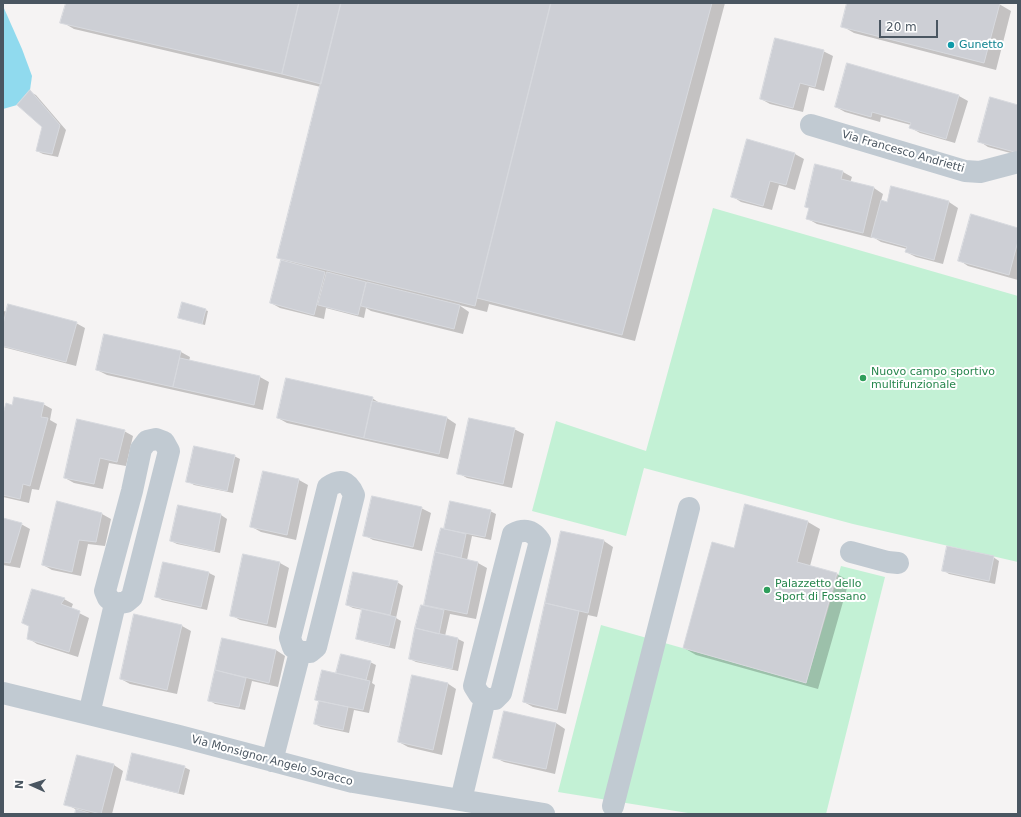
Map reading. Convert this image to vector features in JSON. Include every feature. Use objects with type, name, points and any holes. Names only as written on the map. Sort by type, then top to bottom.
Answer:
[{"type":"street","name":"Via Francesco Andrietti","points":[[811,125],[965,172],[980,172],[1018,162]]},
{"type":"street","points":[[156,439],[164,442],[168,451],[132,597],[126,602],[116,604],[108,598],[105,591],[132,491],[141,449],[147,441],[156,439]]},
{"type":"street","points":[[334,482],[344,482],[350,486],[354,495],[320,632],[316,647],[310,652],[300,652],[293,647],[290,638],[328,487],[334,482]]},
{"type":"street","points":[[613,806],[689,508]]},
{"type":"street","points":[[520,531],[529,531],[536,535],[540,541],[501,694],[495,698],[485,699],[479,694],[474,686],[513,534],[520,531]]},
{"type":"street","points":[[851,552],[888,562],[898,563]]},
{"type":"street","points":[[89,714],[116,604]]},
{"type":"street","points":[[272,761],[300,652]]},
{"type":"street","name":"Via Monsignor Angelo Soracco","points":[[3,693],[353,782],[544,814]]},
{"type":"street","points":[[461,800],[485,699]]},
{"type":"green space","name":"Nuovo campo sportivo multifunzionale","points":[[713,208],[1018,296],[1018,562],[853,524],[644,468],[626,536],[532,511],[556,421],[646,451]]},
{"type":"green space","points":[[841,566],[885,577],[826,814],[694,814],[558,792],[601,625],[806,683]]},
{"type":"water","points":[[3,6],[32,76],[30,90],[17,105],[3,109]]},
{"type":"building","points":[[66,3],[299,3],[282,74],[60,23]]},
{"type":"building","points":[[299,3],[341,3],[321,84],[282,74]]},
{"type":"building","points":[[341,3],[551,3],[475,306],[277,258]]},
{"type":"building","points":[[551,3],[712,3],[622,335],[477,298]]},
{"type":"building","name":"Gunetto","points":[[847,3],[1000,3],[984,63],[841,27]]},
{"type":"building","points":[[775,38],[824,50],[815,87],[800,83],[793,108],[760,99]]},
{"type":"building","points":[[847,63],[959,95],[946,139],[909,128],[911,123],[872,112],[871,117],[835,107]]},
{"type":"building","points":[[30,90],[60,125],[52,154],[36,151],[42,127],[17,105]]},
{"type":"building","points":[[990,97],[1018,105],[1018,153],[978,142]]},
{"type":"building","points":[[747,139],[795,153],[786,185],[770,181],[763,206],[731,197]]},
{"type":"building","points":[[815,164],[843,171],[841,179],[874,187],[863,233],[806,219],[809,208],[805,207]]},
{"type":"building","points":[[891,186],[949,201],[934,260],[905,252],[907,247],[871,237],[881,200],[887,202]]},
{"type":"building","points":[[971,214],[1018,228],[1018,241],[1009,275],[958,261]]},
{"type":"building","points":[[281,260],[325,272],[314,315],[270,303]]},
{"type":"building","points":[[327,272],[366,282],[358,315],[318,305]]},
{"type":"building","points":[[367,282],[460,305],[454,329],[361,306]]},
{"type":"building","points":[[182,302],[206,309],[202,324],[178,318]]},
{"type":"building","points":[[8,304],[77,322],[66,362],[3,346],[3,325]]},
{"type":"building","points":[[104,334],[181,351],[173,387],[96,370]]},
{"type":"building","points":[[180,358],[260,376],[254,405],[173,387]]},
{"type":"building","points":[[286,378],[373,397],[364,438],[277,418]]},
{"type":"building","points":[[14,397],[44,403],[41,417],[48,418],[30,486],[23,484],[20,499],[3,495],[3,414],[6,403],[12,405]]},
{"type":"building","points":[[372,401],[447,417],[439,454],[364,438]]},
{"type":"building","points":[[469,418],[515,428],[503,484],[457,474]]},
{"type":"building","points":[[77,419],[125,430],[117,462],[100,458],[94,484],[64,478]]},
{"type":"building","points":[[194,446],[235,455],[227,491],[186,482]]},
{"type":"building","points":[[263,471],[299,479],[287,535],[250,527]]},
{"type":"building","points":[[372,496],[422,507],[413,547],[363,536]]},
{"type":"building","points":[[57,501],[102,513],[96,542],[79,540],[72,572],[42,565]]},
{"type":"building","points":[[450,501],[491,510],[485,537],[444,529]]},
{"type":"building","points":[[745,504],[808,521],[797,562],[837,573],[806,683],[683,648],[712,542],[734,548]]},
{"type":"building","points":[[178,505],[221,514],[214,551],[170,541]]},
{"type":"building","points":[[3,518],[22,523],[10,563],[3,562]]},
{"type":"building","points":[[441,528],[466,534],[461,558],[435,552]]},
{"type":"building","points":[[561,531],[604,540],[588,613],[545,603]]},
{"type":"building","points":[[947,546],[994,556],[989,581],[942,571]]},
{"type":"building","points":[[435,552],[478,562],[467,614],[424,605]]},
{"type":"building","points":[[243,554],[280,562],[267,624],[230,616]]},
{"type":"building","points":[[163,562],[209,572],[201,607],[155,597]]},
{"type":"building","points":[[353,572],[398,581],[390,615],[346,605]]},
{"type":"building","points":[[32,589],[65,598],[61,604],[80,611],[69,652],[27,639],[29,626],[22,623]]},
{"type":"building","points":[[545,603],[579,611],[557,710],[523,702]]},
{"type":"building","points":[[421,605],[444,610],[439,634],[415,628]]},
{"type":"building","points":[[362,609],[396,617],[389,646],[356,639]]},
{"type":"building","points":[[134,614],[182,625],[167,690],[120,679]]},
{"type":"building","points":[[415,628],[458,638],[452,669],[409,659]]},
{"type":"building","points":[[222,638],[276,650],[269,683],[215,670]]},
{"type":"building","points":[[341,654],[371,661],[366,680],[336,673]]},
{"type":"building","points":[[215,670],[246,678],[239,707],[208,701]]},
{"type":"building","points":[[322,670],[370,681],[363,710],[315,700]]},
{"type":"building","points":[[412,675],[448,683],[433,750],[398,742]]},
{"type":"building","points":[[319,701],[348,707],[343,730],[314,724]]},
{"type":"building","points":[[504,711],[556,723],[546,769],[493,758]]},
{"type":"building","points":[[132,753],[185,766],[178,793],[126,780]]},
{"type":"building","points":[[77,755],[114,764],[101,814],[64,805]]},
{"type":"building","points":[[76,809],[92,814],[75,814]]},
{"type":"place","name":"Gunetto","points":[[951,45]]},
{"type":"place","name":"Nuovo campo sportivo multifunzionale","points":[[863,378]]},
{"type":"place","name":"Palazzetto dello Sport di Fossano","points":[[767,590]]}]
